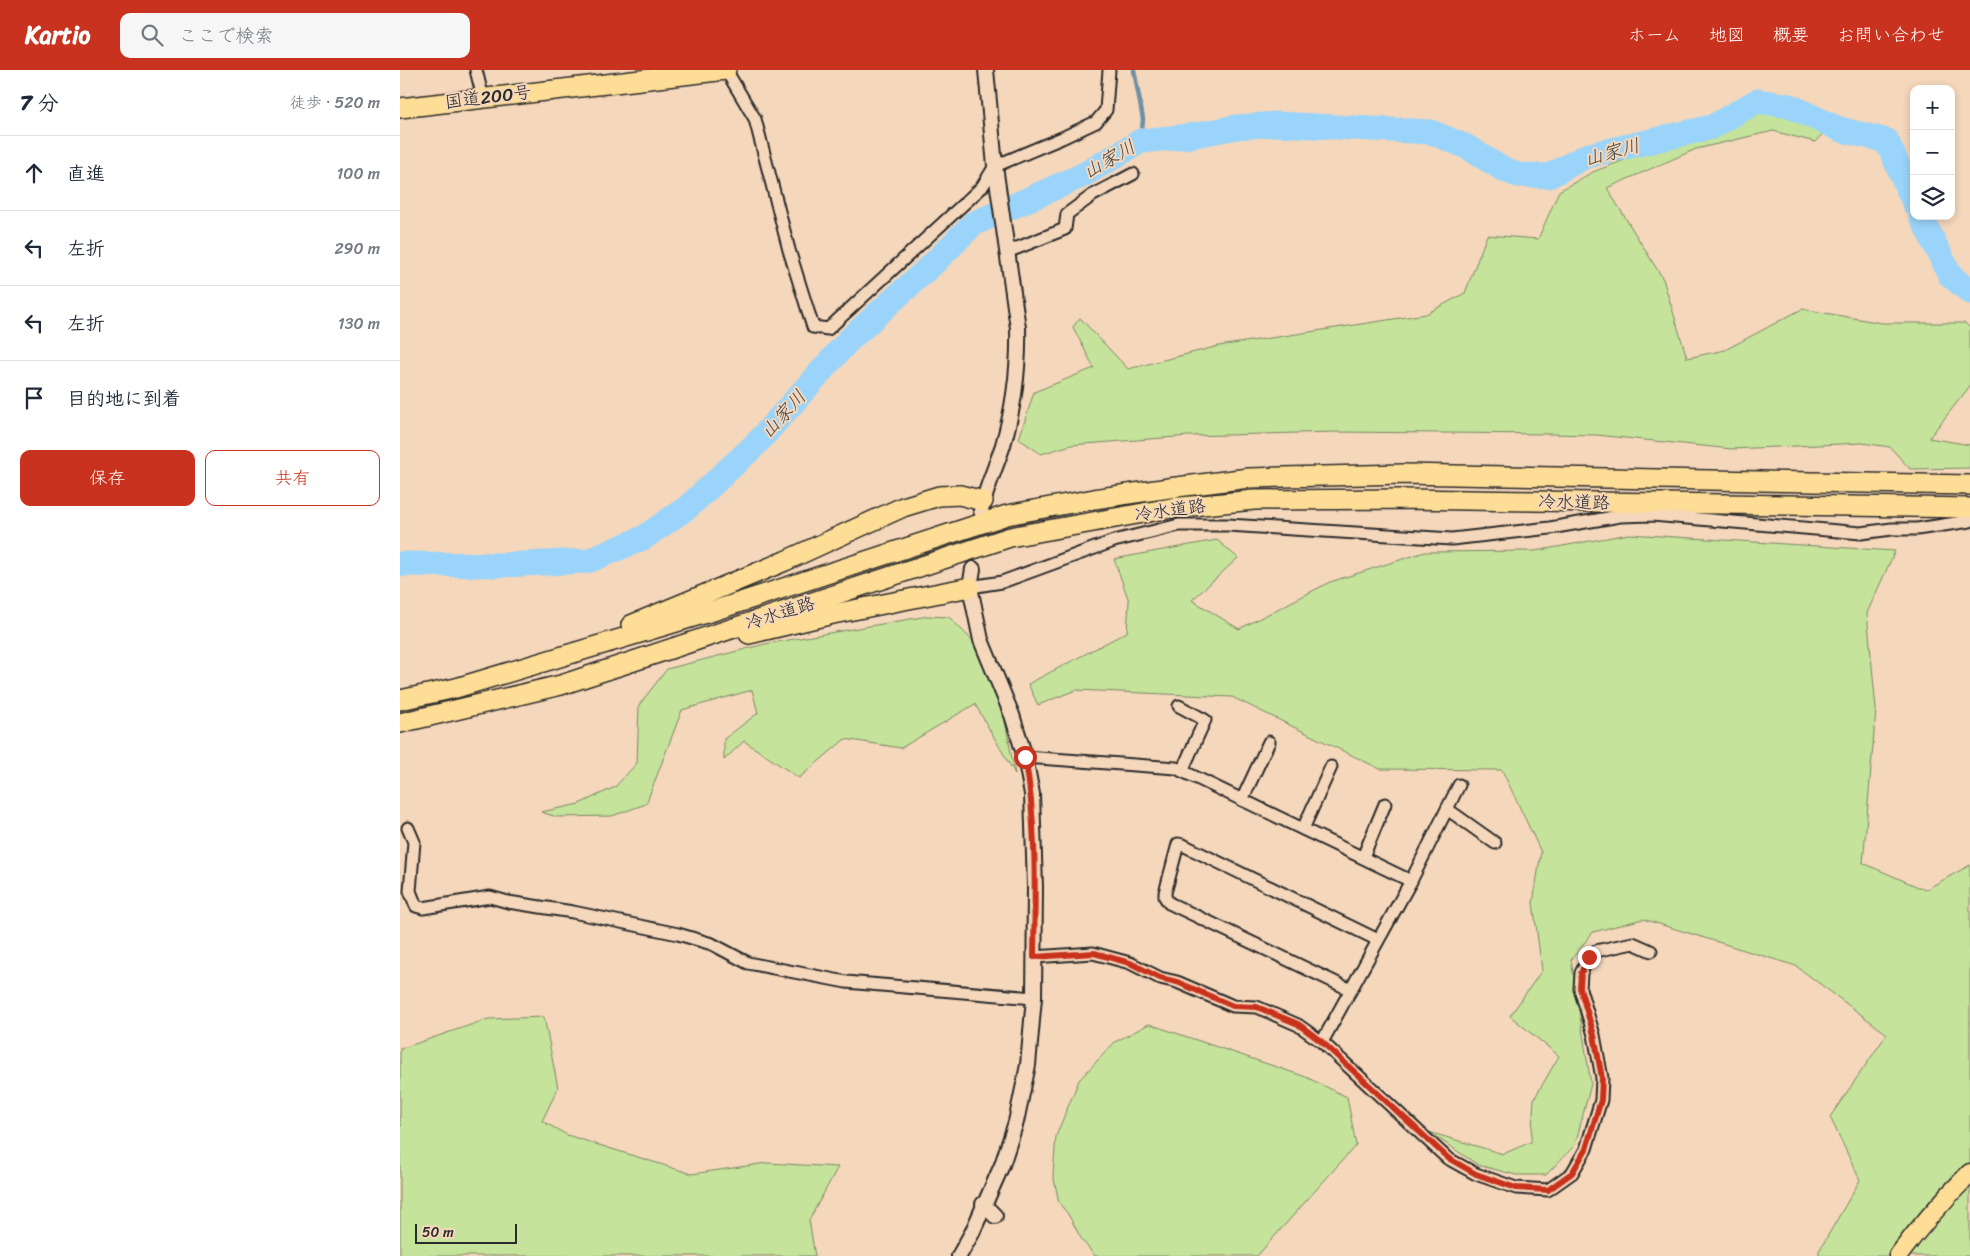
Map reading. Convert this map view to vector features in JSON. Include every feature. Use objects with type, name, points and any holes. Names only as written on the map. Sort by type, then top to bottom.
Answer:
[{"type":"highway","name":"国道200号","points":[[400,108],[726,70]]},
{"type":"highway","name":"冷水道路","points":[[400,700],[456,688],[710,612],[1007,515],[1094,499],[1178,487],[1250,478],[1403,474],[1970,485]]},
{"type":"highway","points":[[557,658],[656,614],[785,561],[903,508],[939,496],[960,495],[982,506]]},
{"type":"highway","name":"冷水道路","points":[[400,723],[561,685],[1010,537],[1171,508],[1254,500],[1394,499],[1970,508]]},
{"type":"highway","points":[[626,664],[833,614],[971,578]]},
{"type":"main road","points":[[1898,1256],[1938,1206],[1970,1173]]},
{"type":"street","points":[[476,70],[483,98]]},
{"type":"street","points":[[726,70],[755,119],[789,250],[813,327],[828,329],[982,187],[995,166],[1096,122],[1106,110],[1109,70]]},
{"type":"street","points":[[982,506],[1003,445],[1015,393],[1018,328],[995,166],[986,70]]},
{"type":"street","points":[[1007,252],[1065,229],[1067,214],[1093,195],[1133,174]]},
{"type":"street","points":[[959,1256],[972,1233],[1002,1166],[1016,1122],[1028,1065],[1034,998],[1034,837],[1032,794],[1025,757],[1012,715],[981,640],[971,578],[1002,582],[1114,541],[1179,525],[1228,525],[1452,538],[1550,528],[1620,516],[1652,514],[1861,533],[1892,529],[1916,529],[1970,521]]},
{"type":"street","points":[[1179,706],[1206,720],[1182,771]]},
{"type":"street","points":[[1242,800],[1269,742]]},
{"type":"street","points":[[1025,757],[1176,768],[1411,880]]},
{"type":"street","points":[[1303,829],[1331,767]]},
{"type":"street","points":[[1322,1042],[1411,880],[1459,785]]},
{"type":"street","points":[[1363,857],[1385,804]]},
{"type":"street","points":[[1447,809],[1495,843]]},
{"type":"street","points":[[408,828],[414,842],[410,891],[416,906],[423,908],[490,898],[573,912],[678,934],[712,944],[748,963],[846,982],[1034,998]]},
{"type":"street","points":[[1351,990],[1169,903],[1165,893],[1178,844],[1378,940]]},
{"type":"street","points":[[1034,957],[1094,953],[1130,963],[1160,978],[1177,982],[1233,1006],[1257,1007],[1298,1024],[1322,1042],[1448,1158],[1476,1174],[1516,1188],[1548,1190],[1572,1173],[1586,1149],[1601,1100],[1602,1078],[1594,1035],[1580,988],[1581,973],[1589,957],[1596,951],[1633,943],[1651,951]]},
{"type":"street","points":[[984,1204],[994,1216]]},
{"type":"green space","points":[[1758,107],[1790,113],[1824,132],[1815,142],[1773,131],[1696,149],[1607,188],[1663,279],[1687,358],[1725,350],[1802,309],[1882,323],[1965,323],[1970,328],[1970,386],[1929,438],[1970,445],[1970,468],[1910,469],[1890,447],[1862,443],[1732,449],[1596,435],[1335,432],[1189,436],[1071,445],[1041,454],[1019,439],[1034,392],[1094,368],[1073,327],[1080,318],[1128,369],[1219,346],[1426,314],[1465,293],[1487,235],[1538,239],[1559,191],[1593,172],[1671,142],[1722,129]]},
{"type":"green space","points":[[1629,534],[1895,551],[1867,613],[1876,709],[1863,863],[1925,890],[1970,865],[1970,1256],[1819,1256],[1819,1251],[1860,1180],[1830,1117],[1887,1034],[1796,966],[1643,919],[1593,932],[1571,960],[1591,1084],[1575,1145],[1546,1175],[1516,1175],[1478,1165],[1429,1132],[1503,1154],[1531,1142],[1534,1099],[1559,1056],[1510,1016],[1542,970],[1533,903],[1541,852],[1502,770],[1380,769],[1232,697],[1076,690],[1038,705],[1028,684],[1127,632],[1129,601],[1114,559],[1217,540],[1238,558],[1192,600],[1239,629],[1330,582],[1425,552],[1535,551]]},
{"type":"green space","points":[[928,616],[949,617],[974,642],[1001,700],[1015,774],[975,704],[901,748],[845,739],[799,778],[744,741],[724,760],[724,739],[758,713],[752,690],[682,710],[646,804],[612,816],[557,817],[541,812],[579,804],[615,787],[637,763],[639,705],[667,669],[765,644]]},
{"type":"green space","points":[[544,1017],[558,1088],[542,1121],[567,1135],[692,1174],[767,1163],[838,1167],[809,1220],[815,1256],[400,1256],[400,1127],[402,1125],[400,1124],[400,1049],[488,1019]]},
{"type":"green space","points":[[1149,1024],[1306,1077],[1347,1097],[1356,1145],[1257,1256],[1095,1256],[1082,1240],[1068,1214],[1059,1203],[1053,1174],[1056,1136],[1079,1080],[1115,1042]]},
{"type":"waterway","points":[[1134,70],[1143,119],[1141,141]]},
{"type":"waterway","name":"山家川","points":[[400,564],[502,565],[588,561],[643,538],[688,507],[756,444],[849,340],[937,260],[973,224],[1083,175],[1141,141],[1190,136],[1237,127],[1277,124],[1431,132],[1467,147],[1504,170],[1518,175],[1549,176],[1586,156],[1712,127],[1757,101],[1790,106],[1839,129],[1887,141],[1910,194]]},
{"type":"waterway","name":"山家川","points":[[1923,220],[1950,275],[1970,292]]},
{"type":"route","points":[[1025,757],[1032,794],[1034,837],[1034,957],[1094,953],[1130,963],[1160,978],[1177,982],[1233,1006],[1257,1007],[1298,1024],[1322,1042],[1448,1158],[1476,1174],[1516,1188],[1548,1190],[1572,1173],[1586,1149],[1601,1100],[1602,1078],[1594,1035],[1580,988],[1581,973],[1589,957]]}]
